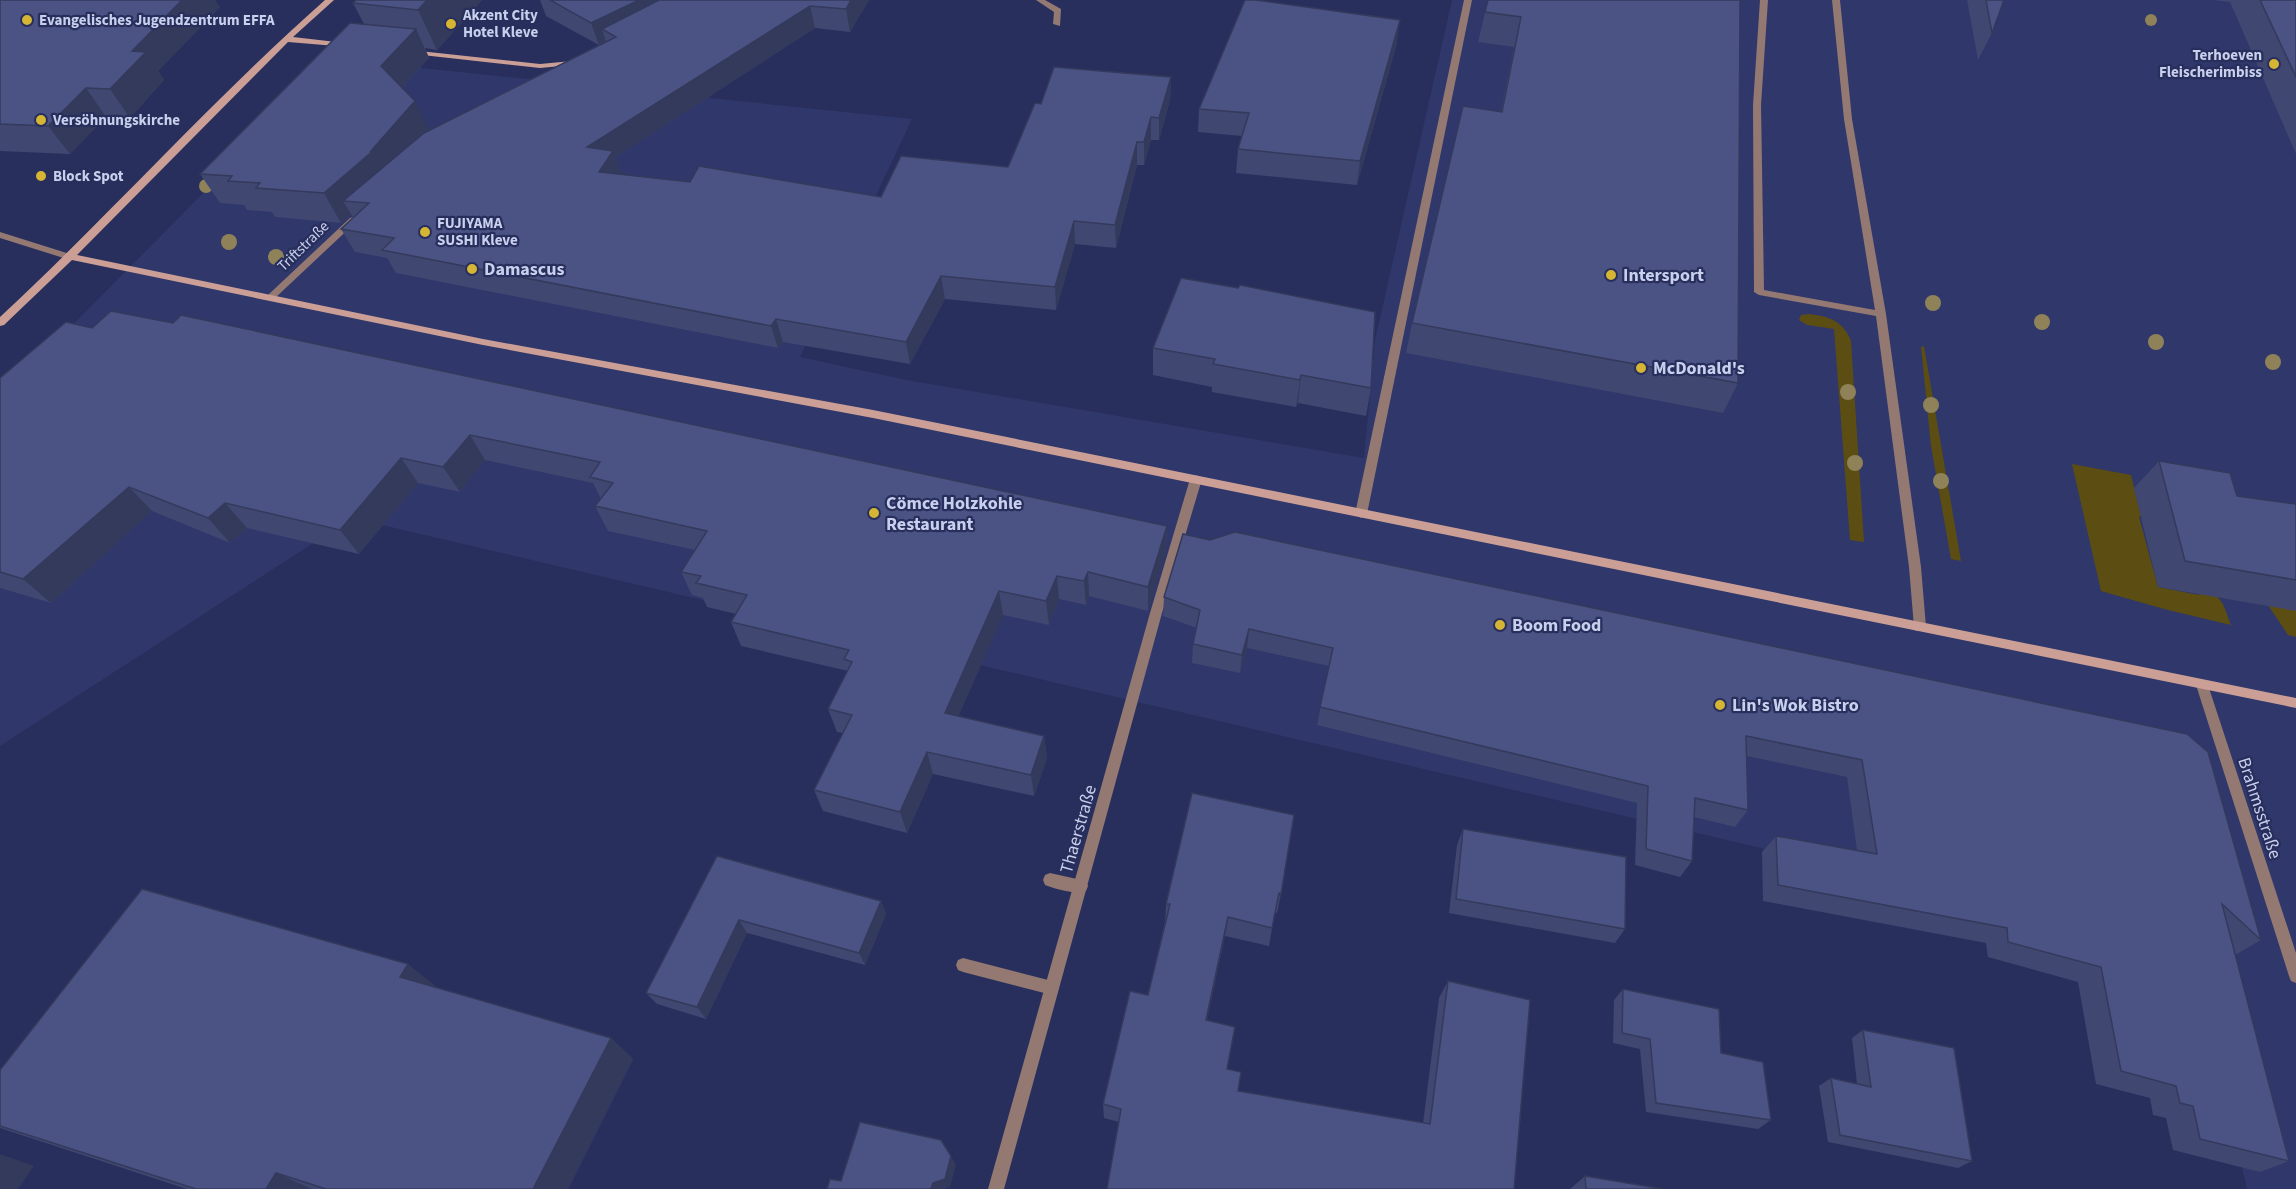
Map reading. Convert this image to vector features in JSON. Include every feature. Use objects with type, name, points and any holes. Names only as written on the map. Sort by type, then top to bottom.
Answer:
[{"type":"main road","points":[[0,323],[70,257],[287,39],[330,0]]},
{"type":"main road","points":[[287,39],[359,46]]},
{"type":"main road","points":[[406,51],[556,66],[577,62]]},
{"type":"main road","points":[[70,257],[483,342],[873,414],[2296,703]]},
{"type":"street","points":[[1040,0],[1058,11],[1056,24]]},
{"type":"street","points":[[1361,514],[1468,0]]},
{"type":"street","points":[[1764,0],[1758,95],[1759,292],[1881,314]]},
{"type":"street","points":[[1836,0],[1848,118],[1881,314],[1915,567],[1920,627]]},
{"type":"street","points":[[551,75],[556,66]]},
{"type":"street","name":"Triftstraße","points":[[271,297],[357,216]]},
{"type":"street","points":[[0,235],[70,257]]},
{"type":"street","name":"Thaerstraße","points":[[996,1189],[1196,479]]},
{"type":"street","name":"Brahmsstraße","points":[[2202,685],[2296,975]]},
{"type":"street","points":[[1050,880],[1081,886]]},
{"type":"street","points":[[963,964],[1052,988]]},
{"type":"shaded area","points":[[1452,0],[2296,0],[2296,1189],[2247,1189],[2192,949],[352,518],[0,746],[0,398],[336,59],[912,119],[800,357],[907,380],[1364,458],[1375,340]]},
{"type":"shaded area","points":[[1801,315],[1823,316],[1840,324],[1851,341],[1864,542],[1850,540],[1834,329],[1807,325],[1799,320]]},
{"type":"shaded area","points":[[1924,346],[1961,561],[1951,559],[1931,446],[1921,347]]},
{"type":"shaded area","points":[[2072,464],[2131,475],[2141,516],[2139,517],[2158,587],[2199,595],[2199,590],[2213,594],[2221,601],[2231,625],[2101,591]]},
{"type":"shaded area","points":[[2268,605],[2296,610],[2296,637],[2288,635]]},
{"type":"building","points":[[0,0],[182,0],[132,51],[146,52],[110,89],[86,88],[48,126],[0,124]]},
{"type":"building","points":[[356,0],[427,0],[418,10],[353,3]]},
{"type":"building","points":[[550,0],[639,0],[591,23]]},
{"type":"building","points":[[659,0],[851,0],[846,9],[810,6],[587,147],[613,151],[599,172],[690,182],[699,166],[881,197],[901,156],[1008,167],[1035,103],[1041,104],[1054,67],[1171,77],[1159,118],[1151,117],[1144,142],[1137,142],[1115,225],[1074,221],[1055,287],[941,276],[906,342],[776,319],[771,326],[382,250],[394,238],[341,229],[369,203],[343,201],[424,133],[616,37],[602,29]]},
{"type":"building","points":[[1245,0],[1400,20],[1360,161],[1238,149],[1249,113],[1199,109]]},
{"type":"building","points":[[1488,0],[1740,0],[1738,383],[1412,323],[1463,106],[1502,112],[1521,17],[1485,12]]},
{"type":"building","points":[[1986,0],[2004,0],[1992,33]]},
{"type":"building","points":[[2260,0],[2296,0],[2296,77]]},
{"type":"building","points":[[350,23],[416,29],[381,66],[415,101],[371,151],[374,150],[324,193],[256,188],[260,183],[228,181],[232,176],[200,174]]},
{"type":"building","points":[[1181,278],[1238,288],[1240,285],[1375,312],[1371,388],[1301,375],[1300,380],[1213,364],[1215,359],[1153,348]]},
{"type":"building","points":[[111,311],[173,323],[181,315],[1167,526],[1148,587],[1088,572],[1084,581],[1057,576],[1046,601],[999,591],[945,713],[1044,736],[1031,775],[927,752],[900,812],[814,790],[852,715],[828,709],[852,662],[844,659],[849,650],[731,622],[747,595],[696,583],[701,576],[681,572],[707,531],[595,506],[613,483],[590,477],[600,462],[470,435],[443,467],[401,458],[340,530],[225,503],[208,518],[129,487],[23,579],[0,572],[0,378],[66,322],[92,328]]},
{"type":"building","points":[[2159,461],[2230,473],[2237,496],[2296,504],[2296,580],[2185,561]]},
{"type":"building","points":[[1235,532],[2187,734],[2208,752],[2261,940],[2222,904],[2289,1161],[2200,1139],[2193,1106],[2180,1103],[2176,1086],[2121,1071],[2101,967],[2008,942],[2007,928],[1778,885],[1776,836],[1877,854],[1862,760],[1746,736],[1748,810],[1695,798],[1692,861],[1646,849],[1648,786],[1320,707],[1333,648],[1249,629],[1242,655],[1193,644],[1200,610],[1164,597],[1183,534],[1210,540]]},
{"type":"building","points":[[1192,793],[1294,815],[1281,894],[1279,893],[1272,928],[1228,917],[1206,1020],[1235,1027],[1227,1069],[1241,1072],[1238,1091],[1430,1124],[1448,981],[1530,1000],[1514,1189],[1107,1189],[1121,1109],[1103,1104],[1130,991],[1148,995],[1170,904],[1166,904]]},
{"type":"building","points":[[1463,829],[1626,857],[1625,929],[1456,899]]},
{"type":"building","points":[[717,856],[881,901],[859,953],[739,920],[697,1007],[646,993]]},
{"type":"building","points":[[142,889],[408,964],[400,977],[611,1038],[533,1189],[326,1189],[276,1173],[266,1189],[196,1189],[0,1126],[0,1070]]},
{"type":"building","points":[[1623,989],[1719,1009],[1721,1053],[1763,1062],[1771,1120],[1656,1103],[1650,1039],[1622,1033]]},
{"type":"building","points":[[1863,1030],[1954,1048],[1972,1161],[1840,1135],[1831,1078],[1871,1087]]},
{"type":"building","points":[[860,1122],[941,1140],[951,1156],[945,1179],[933,1183],[931,1189],[827,1189],[830,1179],[841,1181]]},
{"type":"building","points":[[1585,1176],[1663,1189],[1586,1189]]},
{"type":"place","name":"Evangelisches Jugendzentrum EFFA","points":[[27,20]]},
{"type":"place","name":"Akzent City Hotel Kleve","points":[[451,24]]},
{"type":"place","name":"Terhoeven Fleischerimbiss","points":[[2274,64]]},
{"type":"place","name":"Versöhnungskirche","points":[[41,120]]},
{"type":"place","name":"Block Spot","points":[[41,176]]},
{"type":"place","name":"FUJIYAMA SUSHI Kleve","points":[[425,232]]},
{"type":"place","name":"Damascus","points":[[472,269]]},
{"type":"place","name":"Intersport","points":[[1611,275]]},
{"type":"place","name":"McDonald's","points":[[1641,368]]},
{"type":"place","name":"Cömce Holzkohle Restaurant","points":[[874,513]]},
{"type":"place","name":"Boom Food","points":[[1500,625]]},
{"type":"place","name":"Lin's Wok Bistro","points":[[1720,705]]}]
